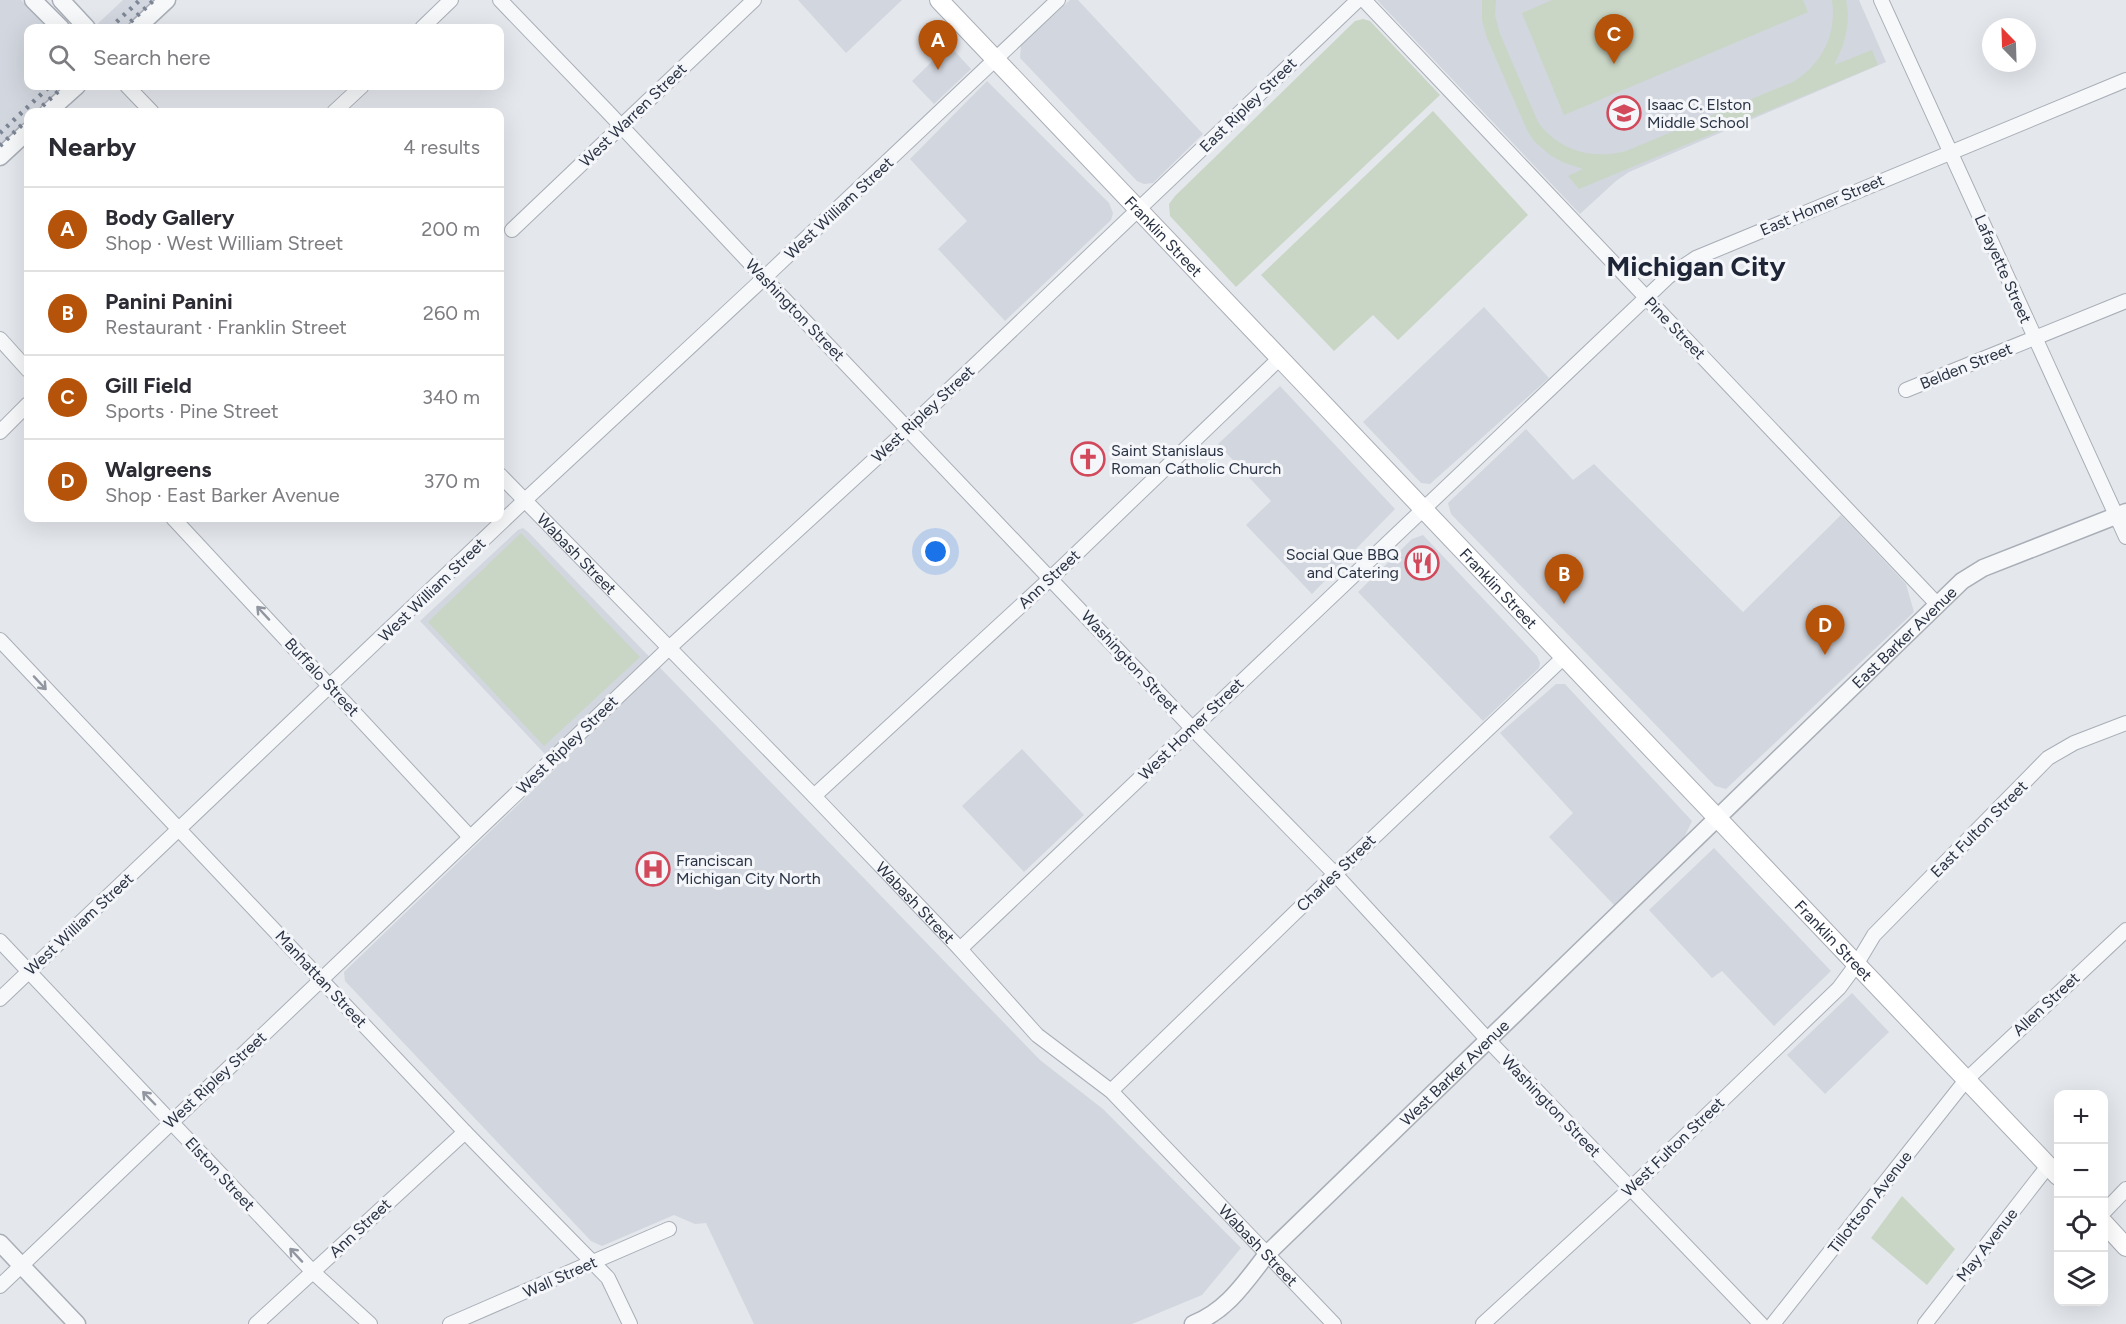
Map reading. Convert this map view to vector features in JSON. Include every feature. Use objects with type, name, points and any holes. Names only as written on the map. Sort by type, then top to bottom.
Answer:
[{"type":"main road","name":"Franklin Street","points":[[939,0],[2053,1171]]},
{"type":"main road","points":[[2108,1228],[2126,1247]]},
{"type":"street","points":[[33,0],[57,24]]},
{"type":"street","points":[[61,0],[83,24]]},
{"type":"street","points":[[141,24],[167,0]]},
{"type":"street","points":[[426,24],[451,0]]},
{"type":"street","name":"Washington Street","points":[[500,0],[1052,578],[1192,728],[1335,874],[1488,1040],[1761,1324]]},
{"type":"street","name":"West Warren Street","points":[[512,230],[754,0]]},
{"type":"street","name":"West William Street","points":[[504,520],[1058,0]]},
{"type":"street","name":"East Ripley Street","points":[[1139,210],[1358,0]]},
{"type":"street","name":"Pine Street","points":[[1364,0],[1937,604]]},
{"type":"street","name":"Lafayette Street","points":[[1881,0],[2034,339],[2121,514],[2126,537]]},
{"type":"street","name":"East Homer Street","points":[[1422,508],[1669,276],[1696,258],[2126,80]]},
{"type":"street","points":[[52,108],[73,90]]},
{"type":"street","points":[[131,90],[148,108]]},
{"type":"street","points":[[338,108],[358,90]]},
{"type":"street","points":[[0,158],[24,135]]},
{"type":"street","name":"West Ripley Street","points":[[0,1286],[669,648],[909,428],[1139,210]]},
{"type":"street","name":"Belden Street","points":[[1906,390],[2126,302]]},
{"type":"street","points":[[0,339],[24,366]]},
{"type":"street","name":"Ann Street","points":[[814,796],[1052,578],[1280,358]]},
{"type":"street","points":[[0,432],[24,408]]},
{"type":"street","name":"Wabash Street","points":[[504,479],[814,796],[960,949],[1037,1035],[1111,1091],[1334,1324]]},
{"type":"street","name":"West Homer Street","points":[[960,949],[1422,508]]},
{"type":"street","name":"East Barker Avenue","points":[[1716,817],[1962,580],[1983,568],[2121,514]]},
{"type":"street","name":"Buffalo Street","points":[[177,522],[470,837]]},
{"type":"street","name":"West William Street","points":[[0,999],[502,522]]},
{"type":"street","name":"Manhattan Street","points":[[0,640],[465,1132],[608,1278],[630,1324]]},
{"type":"street","name":"Charles Street","points":[[1111,1091],[1564,657]]},
{"type":"street","name":"East Fulton Street","points":[[1856,965],[1874,935],[2048,758],[2074,743],[2126,723]]},
{"type":"street","name":"West Barker Avenue","points":[[1193,1324],[1210,1317],[1227,1303],[1268,1254],[1716,817]]},
{"type":"street","name":"Allen Street","points":[[1966,1080],[2126,930]]},
{"type":"street","name":"Elston Street","points":[[0,941],[313,1272],[370,1324]]},
{"type":"street","name":"West Fulton Street","points":[[1483,1324],[1630,1189],[1839,988],[1856,965]]},
{"type":"street","name":"Tillottson Avenue","points":[[1773,1324],[1966,1080]]},
{"type":"street","name":"Ann Street","points":[[256,1324],[465,1132]]},
{"type":"street","name":"May Avenue","points":[[1925,1324],[2053,1171]]},
{"type":"street","points":[[2108,1207],[2126,1189]]},
{"type":"street","name":"Wall Street","points":[[450,1324],[669,1229]]},
{"type":"street","points":[[0,1242],[77,1324]]},
{"type":"shaded area","points":[[0,0],[21,0],[46,24],[24,24],[24,90],[68,90],[47,108],[24,108],[24,130],[0,153]]},
{"type":"shaded area","points":[[123,0],[162,0],[136,24],[97,24]]},
{"type":"shaded area","points":[[798,0],[902,0],[846,53]]},
{"type":"shaded area","points":[[1070,0],[1078,0],[1203,134],[1153,183],[1144,184],[1137,181],[1020,58],[1021,45]]},
{"type":"shaded area","name":"Isaac C. Elston Middle School","points":[[1377,0],[1859,0],[1886,62],[1629,172],[1580,214]]},
{"type":"shaded area","points":[[949,45],[971,69],[934,104],[912,81]]},
{"type":"shaded area","points":[[987,81],[1109,203],[1113,213],[1111,220],[1005,321],[938,249],[967,221],[910,159]]},
{"type":"shaded area","points":[[1484,307],[1549,378],[1430,484],[1421,483],[1363,422]]},
{"type":"shaded area","points":[[1280,386],[1395,509],[1312,594],[1246,525],[1271,501],[1218,444]]},
{"type":"shaded area","points":[[1526,429],[1573,480],[1594,464],[1743,612],[1841,515],[1906,584],[1914,612],[1726,789],[1715,786],[1451,514],[1448,503]]},
{"type":"shaded area","name":"Franciscan Michigan City North","points":[[523,528],[1040,1060],[1103,1109],[1241,1248],[1202,1295],[1132,1324],[754,1324],[706,1223],[695,1224],[674,1215],[602,1246],[591,1241],[345,981],[344,972],[557,767],[420,621],[518,530]]},
{"type":"shaded area","points":[[1423,535],[1537,656],[1540,663],[1539,668],[1483,721],[1358,592],[1412,539]]},
{"type":"shaded area","points":[[1556,684],[1565,684],[1692,821],[1683,840],[1614,905],[1549,837],[1573,813],[1500,733]]},
{"type":"shaded area","points":[[1022,749],[1084,815],[1024,872],[962,806]]},
{"type":"shaded area","points":[[1714,848],[1831,971],[1774,1026],[1722,971],[1712,978],[1649,910]]},
{"type":"shaded area","points":[[1852,993],[1889,1032],[1825,1094],[1787,1055]]},
{"type":"green space","points":[[1482,0],[1496,0],[1495,15],[1500,34],[1538,122],[1556,140],[1577,151],[1589,153],[1613,154],[1626,151],[1793,82],[1812,67],[1830,37],[1832,0],[1846,0],[1848,17],[1844,42],[1834,65],[1872,50],[1878,65],[1579,189],[1568,176],[1583,169],[1550,155],[1534,141],[1527,130],[1487,38],[1482,20]]},
{"type":"green space","points":[[1552,0],[1803,0],[1808,12],[1564,115],[1522,13]]},
{"type":"green space","points":[[1363,19],[1370,21],[1440,95],[1236,287],[1170,216],[1169,204],[1355,21]]},
{"type":"green space","points":[[1433,111],[1528,215],[1398,340],[1373,315],[1334,351],[1261,275]]},
{"type":"green space","points":[[521,533],[640,657],[544,746],[428,622]]},
{"type":"green space","points":[[1902,1196],[1955,1249],[1927,1285],[1871,1238]]},
{"type":"railway","points":[[114,24],[140,0]]},
{"type":"railway","points":[[128,24],[154,0]]},
{"type":"railway","points":[[27,108],[46,90]]},
{"type":"railway","points":[[40,108],[60,90]]},
{"type":"railway","points":[[0,133],[24,110]]},
{"type":"railway","points":[[0,146],[24,123]]},
{"type":"place","name":"Gill Field","points":[[1614,64]]},
{"type":"place","name":"Body Gallery","points":[[938,70]]},
{"type":"place","name":"Isaac C. Elston Middle School","points":[[1624,113]]},
{"type":"place","name":"Saint Stanislaus Roman Catholic Church","points":[[1088,459]]},
{"type":"place","name":"Social Que BBQ and Catering","points":[[1422,563]]},
{"type":"place","name":"Panini Panini","points":[[1564,604]]},
{"type":"place","name":"Walgreens","points":[[1825,655]]},
{"type":"place","name":"Franciscan Michigan City North","points":[[653,869]]},
{"type":"district","name":"Michigan City","points":[[1696,266]]}]
